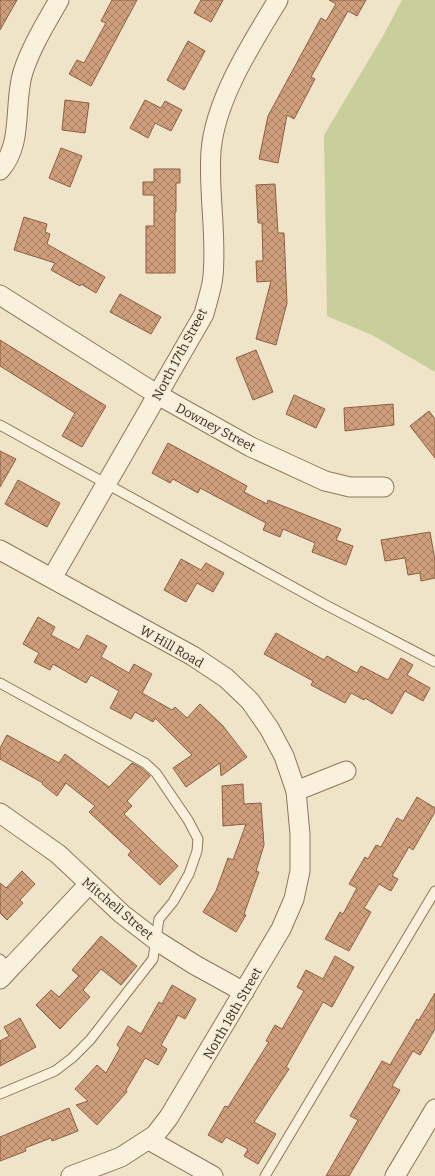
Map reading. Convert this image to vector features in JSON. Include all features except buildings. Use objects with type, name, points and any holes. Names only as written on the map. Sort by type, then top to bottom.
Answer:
[{"type":"street","points":[[0,170],[4,165],[15,140],[23,73],[35,42],[59,0]]},
{"type":"street","name":"North 17th Street","points":[[52,578],[204,314],[213,276],[212,151],[217,119],[238,71],[259,31],[278,0]]},
{"type":"street","name":"Downey Street","points":[[0,295],[158,395],[251,447],[325,481],[350,487],[384,487]]},
{"type":"street","name":"W Hill Road","points":[[0,550],[193,656],[226,678],[250,702],[269,728],[284,756],[296,791]]},
{"type":"street","points":[[296,791],[346,772]]},
{"type":"street","name":"North 18th Street","points":[[70,1176],[120,1157],[149,1140],[169,1118],[281,929],[294,899],[300,871],[300,834],[296,791]]},
{"type":"street","name":"Mitchell Street","points":[[0,813],[58,854],[122,914],[157,941],[195,965],[244,992]]},
{"type":"street","points":[[3,969],[90,884]]},
{"type":"street","points":[[395,1176],[435,1109]]},
{"type":"street","points":[[149,1140],[213,1176]]},
{"type":"lane","points":[[0,425],[324,604],[435,662]]},
{"type":"lane","points":[[0,683],[145,763],[156,773],[188,820],[198,839],[197,851],[189,874],[173,902],[159,919],[157,941],[153,958],[90,1040],[56,1071],[0,1094]]},
{"type":"lane","points":[[265,1176],[435,891]]},
{"type":"green space","points":[[402,0],[435,0],[435,372],[372,335],[327,316],[324,135],[383,36]]}]
